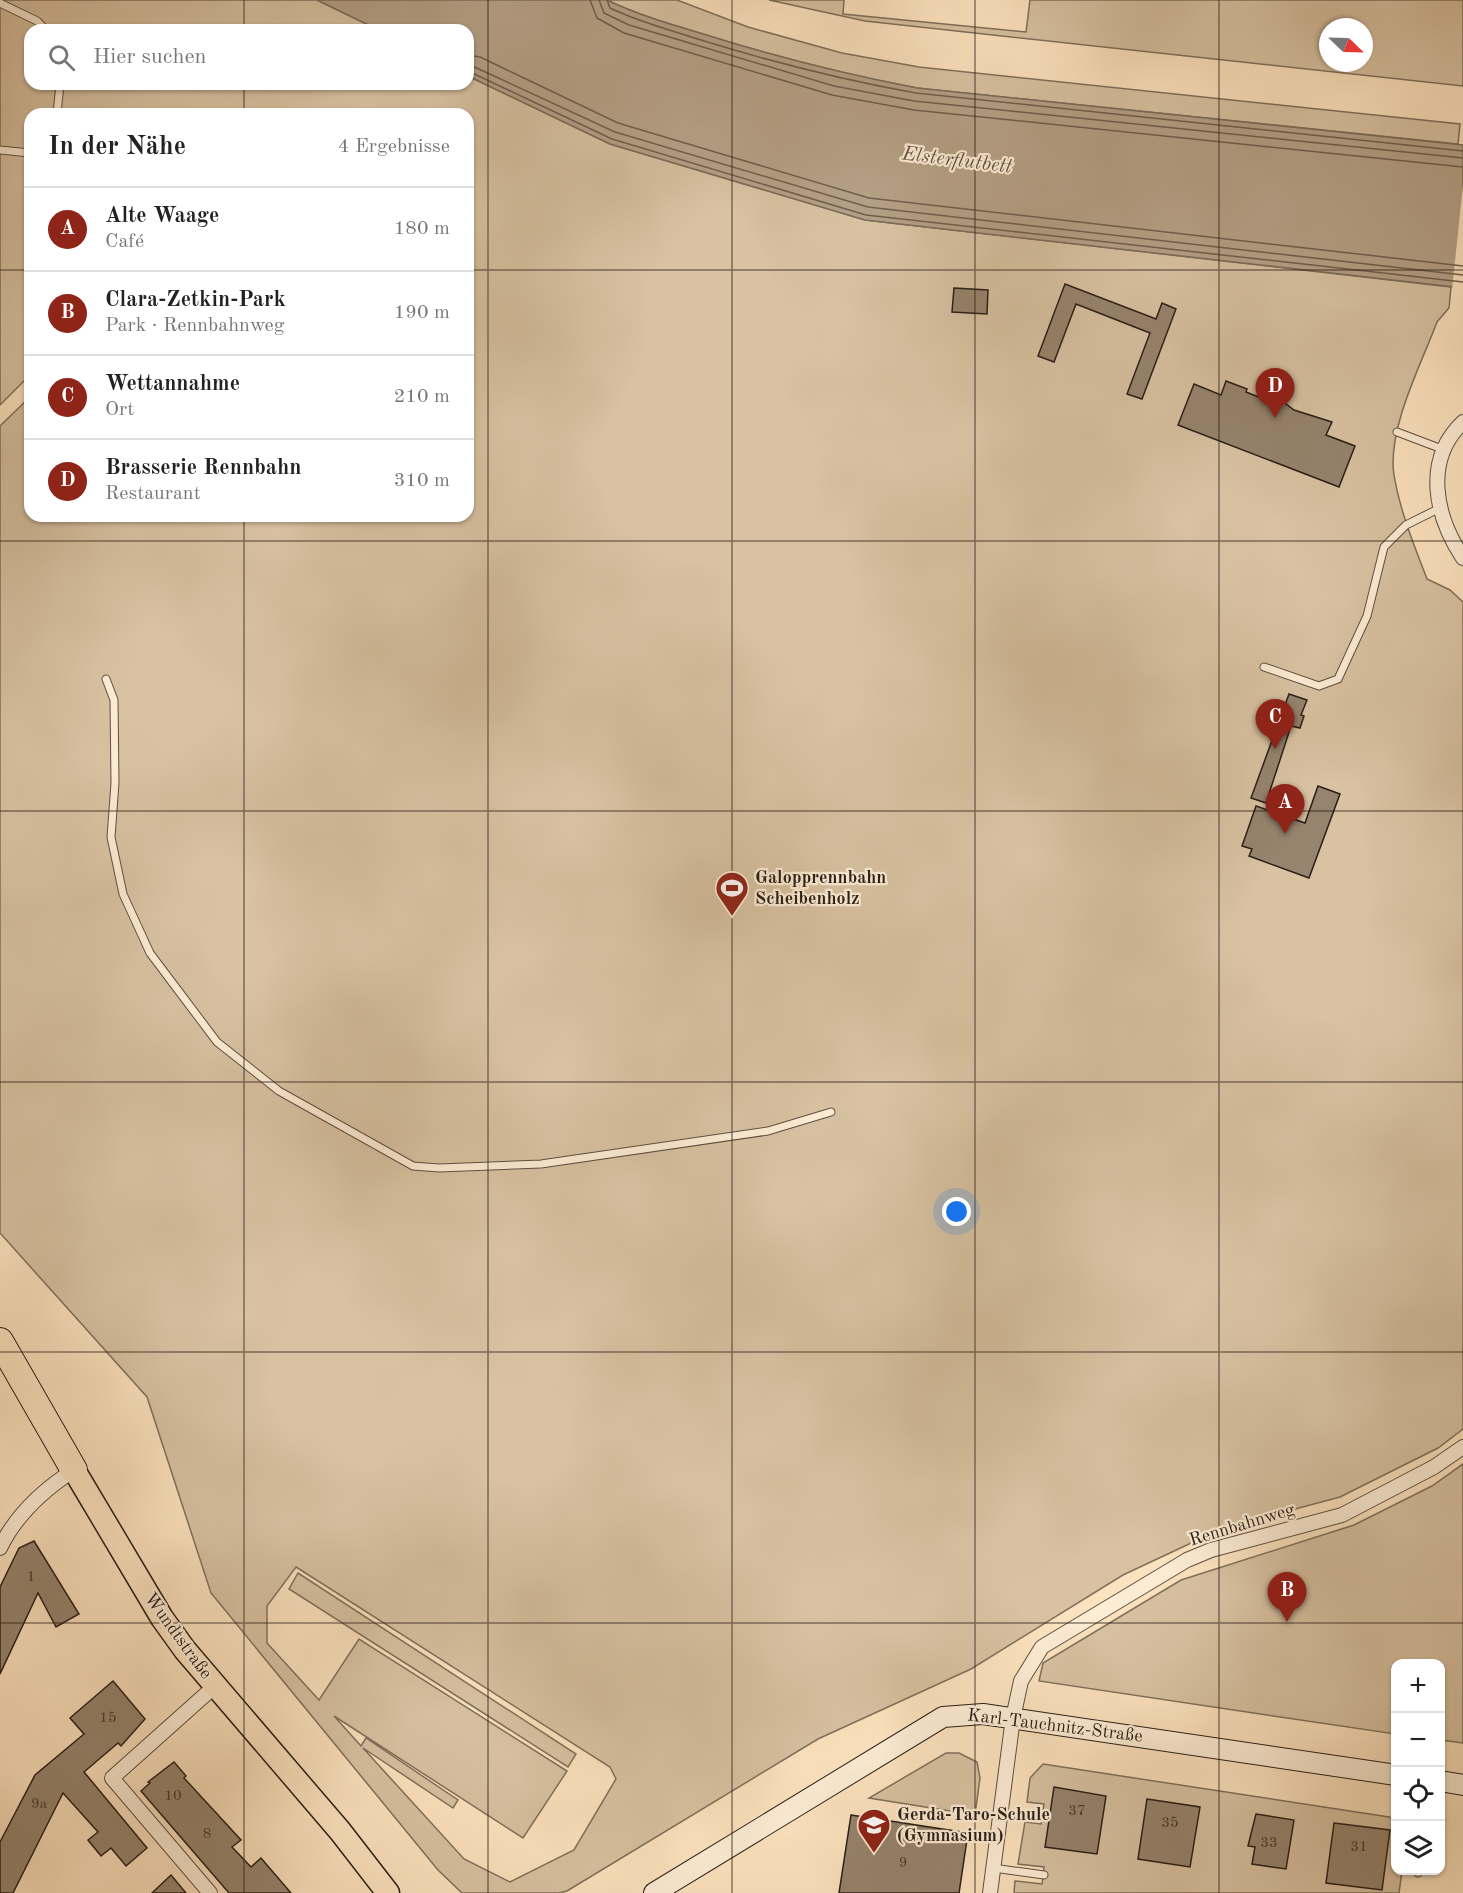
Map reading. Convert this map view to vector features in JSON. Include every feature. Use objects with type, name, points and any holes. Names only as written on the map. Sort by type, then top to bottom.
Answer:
[{"type":"highway","name":"Wundtstraße","points":[[1,1344],[74,1470]]},
{"type":"main road","name":"Wundtstraße","points":[[74,1470],[162,1618],[215,1686],[340,1832],[388,1893]]},
{"type":"main road","name":"Karl-Tauchnitz-Straße","points":[[654,1893],[943,1717],[967,1713],[1391,1773]]},
{"type":"main road","points":[[1445,1782],[1463,1785]]},
{"type":"street","points":[[1463,422],[1442,449],[1437,478],[1440,508],[1451,540],[1463,558]]},
{"type":"street","name":"Rennbahnweg","points":[[990,1893],[1013,1718],[1021,1681],[1042,1647],[1187,1560],[1211,1550],[1342,1515],[1434,1467],[1463,1447]]},
{"type":"street","points":[[1,1543],[15,1522],[50,1485],[74,1470]]},
{"type":"street","points":[[210,1893],[112,1778],[215,1686]]},
{"type":"lane","points":[[0,3],[40,24]]},
{"type":"lane","points":[[58,108],[59,90]]},
{"type":"lane","points":[[0,150],[24,152]]},
{"type":"lane","points":[[1396,432],[1442,449]]},
{"type":"lane","points":[[1264,667],[1318,686],[1338,679],[1367,616],[1384,547],[1406,525],[1440,508]]},
{"type":"lane","points":[[106,679],[114,700],[115,783],[111,837],[123,894],[150,953],[217,1042],[279,1091],[413,1166],[439,1168],[540,1164],[768,1131],[831,1112]]},
{"type":"lane","points":[[993,1868],[1044,1875]]},
{"type":"shaded area","name":"Galopprennbahn Scheibenholz","points":[[0,0],[317,0],[367,24],[24,24],[24,90],[474,90],[474,79],[610,144],[865,220],[1451,287],[1449,308],[1437,322],[1407,397],[1400,418],[1393,457],[1400,502],[1427,579],[1450,590],[1463,602],[1463,1429],[1438,1448],[1340,1497],[1221,1529],[1123,1575],[971,1669],[818,1739],[567,1891],[559,1893],[462,1893],[438,1870],[211,1593],[147,1397],[0,1233],[0,426],[24,403],[24,522],[474,522],[474,108],[24,108],[24,381],[0,405]],"holes":[[[296,1567],[610,1767],[616,1779],[574,1850],[510,1882],[464,1859],[363,1748],[453,1808],[458,1800],[366,1738],[361,1746],[334,1716],[523,1838],[567,1771],[359,1639],[319,1700],[267,1643],[267,1606]]]},
{"type":"shaded area","points":[[607,0],[677,0],[748,27],[842,53],[919,67],[1460,124],[1458,144],[917,88],[836,71],[756,50],[654,19]]},
{"type":"shaded area","points":[[769,0],[844,0],[843,14],[1026,32],[1030,0],[1463,0],[1463,86],[1334,72],[1373,72],[1373,18],[1319,18],[1319,70],[865,21]]},
{"type":"shaded area","points":[[1463,1464],[1463,1743],[1445,1741],[1445,1659],[1391,1659],[1391,1733],[1039,1681],[1043,1663],[1181,1580],[1354,1525],[1432,1486]]},
{"type":"shaded area","points":[[298,1573],[576,1754],[568,1767],[289,1589]]},
{"type":"shaded area","points":[[946,1753],[959,1753],[977,1762],[980,1778],[975,1815],[869,1798]]},
{"type":"shaded area","points":[[1043,1764],[1389,1817],[1391,1818],[1391,1875],[1401,1875],[1399,1893],[1014,1893],[1015,1881],[1042,1884],[1044,1867],[1018,1864],[1025,1822],[1041,1824],[1044,1804],[1027,1802],[1030,1778]]},
{"type":"water","name":"Elsterflutbett","points":[[317,0],[607,0],[654,19],[756,50],[836,71],[917,88],[1463,145],[1463,288],[865,220],[610,144],[474,79],[474,24],[367,24]]},
{"type":"pier","points":[[1463,185],[1463,291],[1452,290]]},
{"type":"building","points":[[1065,284],[1156,319],[1162,303],[1176,309],[1142,399],[1127,394],[1150,333],[1076,304],[1054,362],[1038,356]]},
{"type":"building","points":[[954,288],[988,290],[987,314],[952,312]]},
{"type":"building","points":[[1226,381],[1266,400],[1281,400],[1294,410],[1332,422],[1326,435],[1355,446],[1339,487],[1178,425],[1194,384],[1221,395]]},
{"type":"building","points":[[1289,694],[1307,700],[1301,715],[1304,716],[1300,728],[1291,726],[1266,803],[1251,798]]},
{"type":"building","points":[[1318,786],[1340,794],[1309,878],[1249,856],[1252,849],[1242,846],[1256,806],[1305,823]]},
{"type":"building","points":[[34,1541],[79,1614],[56,1627],[38,1593],[0,1674],[0,1587],[19,1548]]},
{"type":"building","points":[[113,1681],[145,1719],[121,1746],[118,1743],[84,1772],[147,1848],[126,1866],[111,1848],[101,1856],[88,1840],[98,1832],[63,1793],[13,1893],[0,1893],[0,1842],[35,1775],[84,1734],[70,1718]]},
{"type":"building","points":[[174,1762],[186,1776],[184,1778],[241,1840],[232,1847],[251,1867],[261,1858],[291,1893],[229,1893],[141,1791],[150,1783],[148,1782]]},
{"type":"building","points":[[1054,1787],[1106,1796],[1097,1854],[1045,1847]]},
{"type":"building","points":[[1147,1799],[1200,1807],[1190,1867],[1138,1859]]},
{"type":"building","points":[[1256,1814],[1294,1820],[1286,1869],[1252,1864],[1255,1847],[1248,1846]]},
{"type":"building","points":[[851,1815],[968,1833],[959,1893],[839,1893]]},
{"type":"building","points":[[1334,1823],[1390,1830],[1382,1890],[1326,1883]]},
{"type":"building","points":[[171,1875],[186,1893],[152,1893]]},
{"type":"place","name":"Brasserie Rennbahn","points":[[1275,418]]},
{"type":"place","name":"Wettannahme","points":[[1275,749]]},
{"type":"place","name":"Alte Waage","points":[[1285,834]]},
{"type":"place","name":"Galopprennbahn Scheibenholz","points":[[732,917]]},
{"type":"place","name":"Clara-Zetkin-Park","points":[[1287,1622]]},
{"type":"place","name":"Gerda-Taro-Schule (Gymnasium)","points":[[874,1854]]}]
